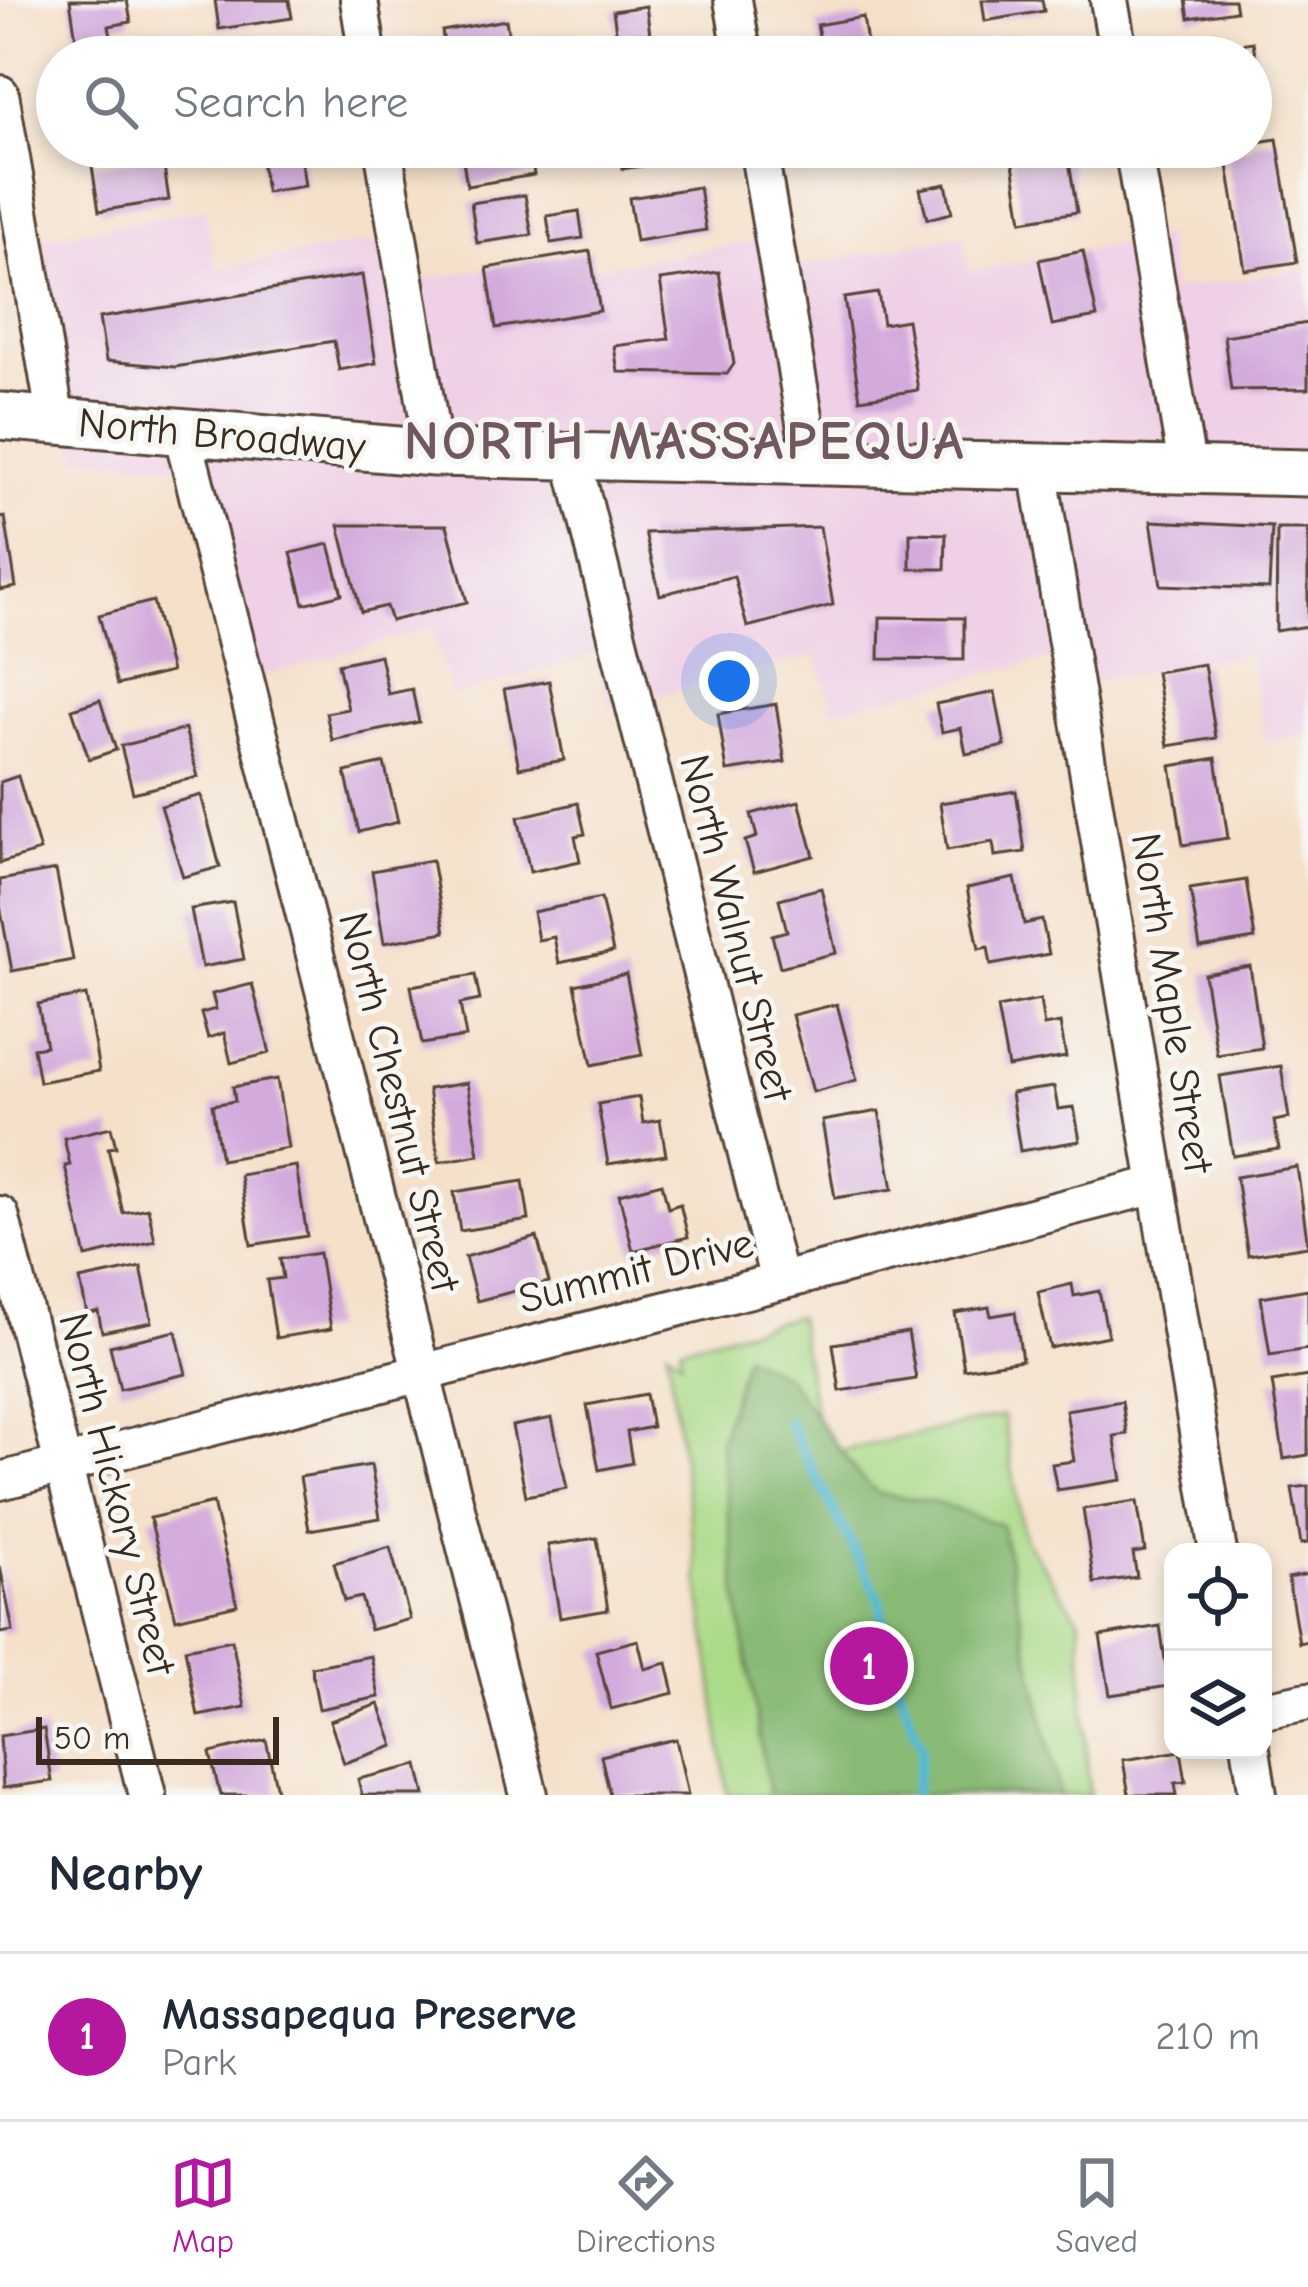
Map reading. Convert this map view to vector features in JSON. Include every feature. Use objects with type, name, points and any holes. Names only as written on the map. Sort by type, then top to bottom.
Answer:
[{"type":"main road","name":"North Broadway","points":[[0,416],[434,454],[1308,473]]},
{"type":"street","points":[[359,0],[365,36]]},
{"type":"street","points":[[733,0],[739,36]]},
{"type":"street","points":[[1109,0],[1115,36]]},
{"type":"street","points":[[0,94],[56,421]]},
{"type":"street","points":[[386,168],[434,454]]},
{"type":"street","points":[[762,168],[812,463]]},
{"type":"street","points":[[1137,168],[1188,472]]},
{"type":"street","name":"North Chestnut Street","points":[[182,432],[529,1795]]},
{"type":"street","name":"North Walnut Street","points":[[572,457],[779,1281]]},
{"type":"street","name":"North Maple Street","points":[[1038,468],[1216,1543]]},
{"type":"street","name":"Summit Drive","points":[[0,1481],[1156,1185]]},
{"type":"street","name":"North Hickory Street","points":[[0,1215],[147,1795]]},
{"type":"street","points":[[1272,1708],[1308,1701]]},
{"type":"street","points":[[1252,1759],[1258,1795]]},
{"type":"shaded area","points":[[205,209],[216,268],[411,236],[418,280],[590,251],[593,268],[787,236],[793,267],[963,235],[970,272],[1164,236],[1173,290],[1308,268],[1308,736],[1265,743],[1250,653],[1056,689],[1050,658],[833,711],[816,655],[610,708],[595,654],[451,696],[432,628],[259,677],[206,467],[78,457],[38,238]]},
{"type":"green space","points":[[797,1316],[822,1449],[831,1453],[1003,1416],[1024,1538],[1080,1620],[1089,1795],[728,1795],[667,1349],[681,1360],[680,1347]]},
{"type":"green space","points":[[745,1355],[787,1377],[858,1475],[879,1494],[934,1502],[1001,1525],[1060,1795],[769,1795],[740,1616],[720,1440]]},
{"type":"building","points":[[70,0],[127,0],[131,22],[109,26],[111,36],[75,36]]},
{"type":"building","points":[[215,0],[289,0],[292,18],[219,29]]},
{"type":"building","points":[[982,0],[1042,0],[1044,11],[985,21]]},
{"type":"building","points":[[1186,0],[1234,0],[1236,11],[1189,18]]},
{"type":"building","points":[[646,6],[650,36],[617,36],[613,11]]},
{"type":"building","points":[[863,17],[866,36],[819,36],[817,25]]},
{"type":"building","points":[[506,20],[509,36],[443,36],[442,31]]},
{"type":"building","points":[[1277,139],[1297,262],[1245,270],[1228,168],[1272,168],[1272,140]]},
{"type":"building","points":[[92,168],[164,168],[169,200],[99,211]]},
{"type":"building","points":[[262,168],[302,168],[305,186],[266,192]]},
{"type":"building","points":[[464,168],[533,168],[534,175],[467,186]]},
{"type":"building","points":[[1014,168],[1070,168],[1077,212],[1022,221]]},
{"type":"building","points":[[946,184],[952,213],[927,219],[920,189]]},
{"type":"building","points":[[699,187],[706,230],[636,241],[629,198]]},
{"type":"building","points":[[525,195],[532,235],[477,243],[471,203]]},
{"type":"building","points":[[579,211],[583,238],[551,243],[547,216]]},
{"type":"building","points":[[590,251],[600,311],[496,328],[487,268]]},
{"type":"building","points":[[1083,251],[1097,317],[1052,325],[1039,260]]},
{"type":"building","points":[[719,272],[734,364],[727,374],[618,372],[614,346],[669,339],[660,280]]},
{"type":"building","points":[[362,275],[376,363],[339,370],[334,341],[175,367],[106,361],[99,318]]},
{"type":"building","points":[[878,293],[883,324],[907,320],[918,390],[860,399],[844,298]]},
{"type":"building","points":[[1308,323],[1308,389],[1231,390],[1224,336]]},
{"type":"building","points":[[5,517],[16,587],[0,590],[0,518]]},
{"type":"building","points":[[1151,521],[1272,527],[1269,589],[1161,585]]},
{"type":"building","points":[[339,525],[447,525],[467,602],[391,621],[386,606],[361,612]]},
{"type":"building","points":[[820,527],[833,605],[747,627],[734,576],[660,595],[645,533]]},
{"type":"building","points":[[1277,529],[1308,529],[1308,626],[1276,631]]},
{"type":"building","points":[[910,533],[946,534],[945,569],[910,569]]},
{"type":"building","points":[[329,544],[342,594],[304,604],[291,553]]},
{"type":"building","points":[[153,601],[171,672],[117,685],[99,615]]},
{"type":"building","points":[[880,617],[964,618],[964,660],[879,659]]},
{"type":"building","points":[[380,655],[388,694],[412,689],[419,722],[332,740],[326,713],[348,709],[338,664]]},
{"type":"building","points":[[1204,664],[1216,738],[1168,746],[1156,672]]},
{"type":"building","points":[[549,681],[564,760],[519,768],[504,689]]},
{"type":"building","points":[[995,692],[1005,746],[966,754],[961,728],[942,732],[936,704]]},
{"type":"building","points":[[100,700],[116,750],[89,759],[72,709]]},
{"type":"building","points":[[776,704],[785,762],[727,771],[718,714]]},
{"type":"building","points":[[185,729],[198,777],[133,793],[121,746]]},
{"type":"building","points":[[1216,758],[1228,838],[1183,845],[1171,766]]},
{"type":"building","points":[[384,763],[398,822],[359,832],[345,772]]},
{"type":"building","points":[[18,776],[40,851],[0,863],[0,782]]},
{"type":"building","points":[[1016,791],[1025,852],[995,856],[993,842],[947,850],[940,803]]},
{"type":"building","points":[[201,795],[220,867],[183,877],[161,806]]},
{"type":"building","points":[[799,801],[814,856],[754,872],[745,841],[757,837],[751,814]]},
{"type":"building","points":[[578,803],[585,834],[575,836],[580,861],[530,872],[518,817]]},
{"type":"building","points":[[432,860],[445,932],[384,943],[372,871]]},
{"type":"building","points":[[56,870],[73,960],[12,971],[0,880]]},
{"type":"building","points":[[1015,878],[1024,924],[1042,920],[1049,954],[991,965],[988,947],[979,949],[967,888]]},
{"type":"building","points":[[1246,880],[1255,939],[1200,948],[1190,889]]},
{"type":"building","points":[[821,888],[836,953],[780,967],[772,935],[787,931],[779,899]]},
{"type":"building","points":[[601,898],[613,952],[559,963],[554,937],[538,940],[533,912]]},
{"type":"building","points":[[233,902],[244,959],[202,967],[191,909]]},
{"type":"building","points":[[1250,966],[1262,1048],[1217,1055],[1204,974]]},
{"type":"building","points":[[626,974],[642,1055],[592,1065],[575,985]]},
{"type":"building","points":[[475,975],[480,1000],[460,1004],[466,1037],[422,1044],[411,986]]},
{"type":"building","points":[[252,984],[270,1053],[231,1063],[224,1033],[208,1038],[201,1013],[216,1009],[212,994]]},
{"type":"building","points":[[86,995],[99,1071],[39,1082],[33,1048],[46,1046],[38,1004]]},
{"type":"building","points":[[1040,1000],[1044,1026],[1060,1023],[1066,1057],[1008,1067],[997,1008]]},
{"type":"building","points":[[837,1004],[857,1080],[813,1092],[792,1015]]},
{"type":"building","points":[[1281,1066],[1289,1118],[1274,1121],[1279,1149],[1233,1156],[1220,1076]]},
{"type":"building","points":[[277,1079],[288,1148],[221,1160],[212,1105],[235,1101],[233,1087]]},
{"type":"building","points":[[467,1083],[479,1155],[439,1162],[428,1089]]},
{"type":"building","points":[[1054,1087],[1058,1109],[1074,1107],[1080,1141],[1020,1151],[1011,1093]]},
{"type":"building","points":[[639,1097],[643,1123],[660,1120],[666,1155],[608,1164],[598,1104]]},
{"type":"building","points":[[879,1111],[893,1189],[835,1198],[822,1121]]},
{"type":"building","points":[[111,1127],[116,1147],[108,1148],[123,1213],[148,1208],[155,1241],[86,1257],[65,1166],[70,1165],[64,1138]]},
{"type":"building","points":[[296,1166],[307,1236],[251,1245],[240,1175]]},
{"type":"building","points":[[1297,1167],[1308,1246],[1248,1255],[1236,1177]]},
{"type":"building","points":[[523,1181],[529,1220],[460,1231],[454,1192]]},
{"type":"building","points":[[662,1183],[668,1208],[680,1204],[688,1237],[633,1251],[619,1194]]},
{"type":"building","points":[[537,1237],[549,1282],[477,1301],[465,1257]]},
{"type":"building","points":[[319,1253],[331,1329],[276,1338],[267,1280],[283,1278],[280,1259]]},
{"type":"building","points":[[141,1267],[152,1322],[102,1332],[98,1311],[87,1314],[80,1280]]},
{"type":"building","points":[[1072,1284],[1074,1296],[1099,1291],[1108,1336],[1050,1348],[1038,1292]]},
{"type":"building","points":[[1308,1289],[1308,1349],[1270,1355],[1261,1297]]},
{"type":"building","points":[[989,1307],[991,1316],[1015,1312],[1022,1360],[964,1369],[955,1313]]},
{"type":"building","points":[[176,1331],[186,1374],[120,1389],[110,1346]]},
{"type":"building","points":[[908,1332],[916,1379],[840,1391],[833,1344]]},
{"type":"building","points":[[1308,1376],[1308,1455],[1284,1459],[1272,1382]]},
{"type":"building","points":[[646,1394],[652,1427],[627,1432],[632,1463],[599,1470],[587,1405]]},
{"type":"building","points":[[1122,1401],[1127,1434],[1114,1436],[1122,1480],[1057,1490],[1052,1464],[1074,1461],[1066,1410]]},
{"type":"building","points":[[552,1418],[567,1488],[526,1496],[512,1426]]},
{"type":"building","points":[[371,1465],[380,1518],[309,1530],[300,1477]]},
{"type":"building","points":[[1308,1486],[1308,1543],[1301,1544],[1292,1488]]},
{"type":"building","points":[[1137,1501],[1145,1551],[1133,1553],[1137,1577],[1094,1583],[1083,1509]]},
{"type":"building","points":[[213,1503],[237,1605],[176,1619],[150,1518]]},
{"type":"building","points":[[597,1538],[608,1610],[560,1618],[548,1545]]},
{"type":"building","points":[[390,1547],[410,1619],[370,1630],[361,1597],[344,1601],[334,1563]]},
{"type":"building","points":[[0,1566],[13,1631],[0,1633]]},
{"type":"building","points":[[1308,1574],[1308,1641],[1299,1643],[1288,1578]]},
{"type":"building","points":[[1160,1626],[1164,1687],[1110,1695],[1100,1636]]},
{"type":"building","points":[[232,1640],[245,1707],[198,1716],[185,1649]]},
{"type":"building","points":[[638,1640],[645,1669],[667,1663],[674,1693],[611,1709],[596,1651]]},
{"type":"building","points":[[371,1656],[379,1697],[319,1709],[311,1667]]},
{"type":"building","points":[[379,1704],[394,1746],[344,1763],[330,1721]]},
{"type":"building","points":[[44,1729],[52,1781],[3,1788],[0,1736]]},
{"type":"building","points":[[676,1739],[688,1795],[610,1795],[601,1756]]},
{"type":"building","points":[[266,1740],[278,1795],[220,1795],[210,1753]]},
{"type":"building","points":[[1164,1754],[1164,1759],[1182,1759],[1186,1782],[1175,1783],[1177,1795],[1129,1795],[1123,1760]]},
{"type":"building","points":[[418,1765],[425,1795],[362,1795],[358,1779]]},
{"type":"waterway","points":[[787,1420],[880,1600],[890,1665],[922,1748],[914,1795]]},
{"type":"place","name":"Massapequa Preserve","points":[[869,1666]]},
{"type":"district","name":"NORTH MASSAPEQUA","points":[[685,441]]}]
